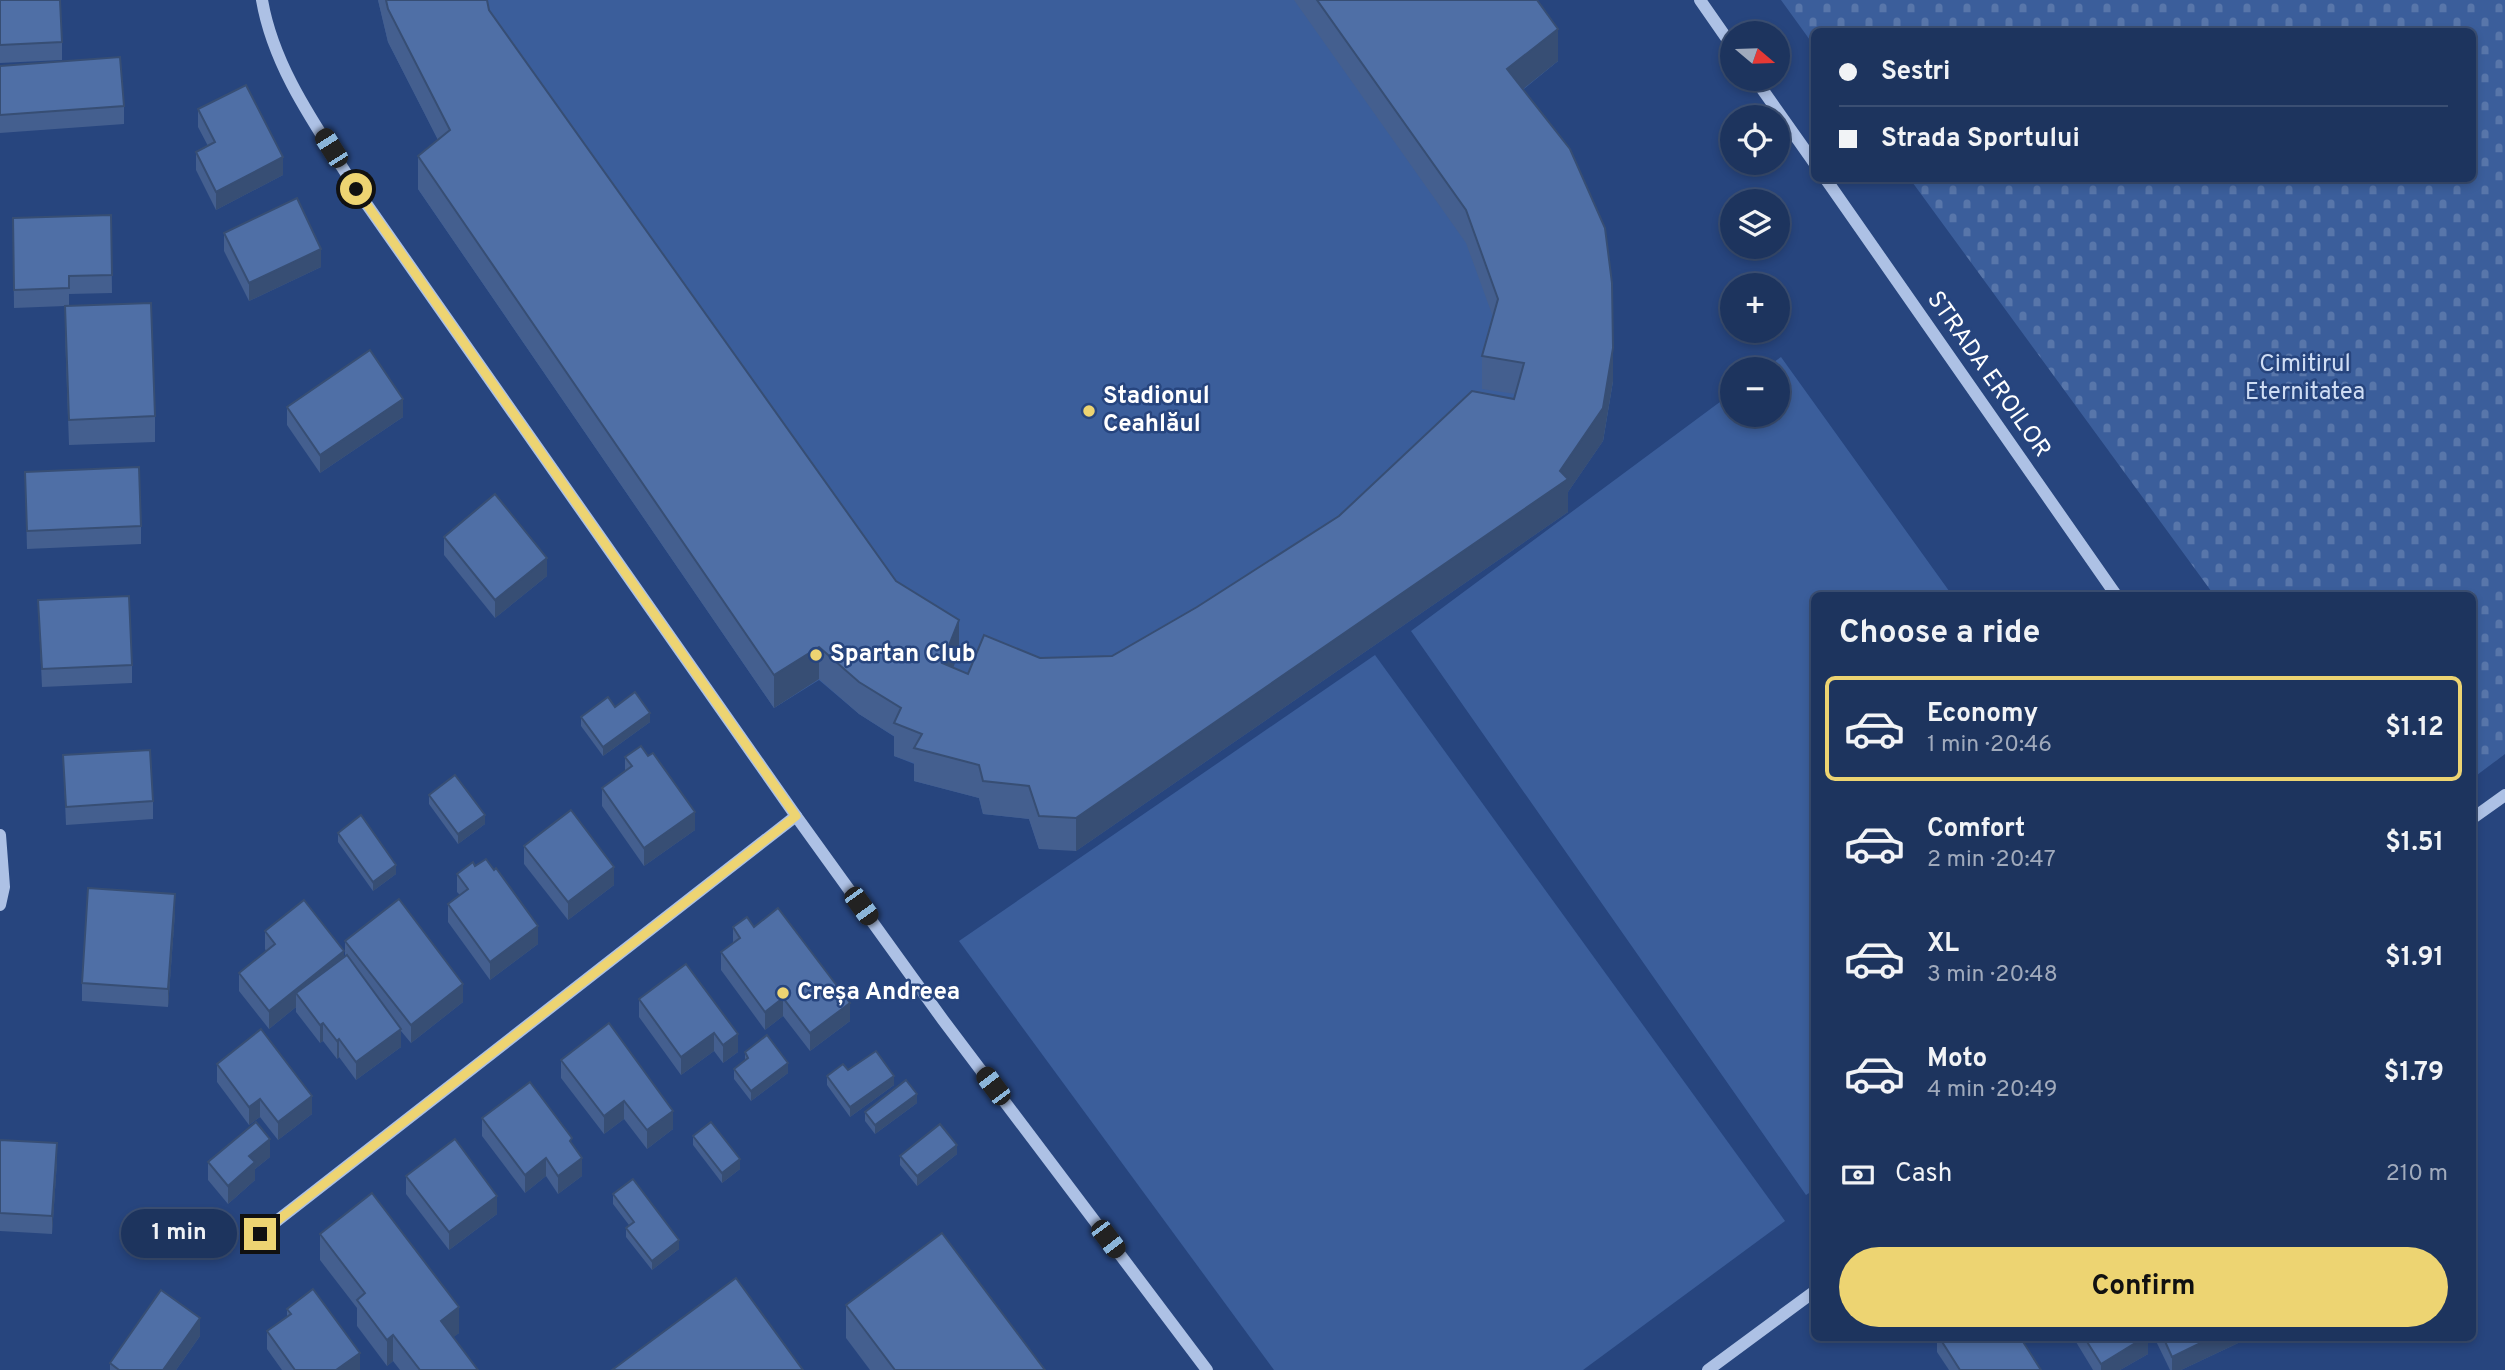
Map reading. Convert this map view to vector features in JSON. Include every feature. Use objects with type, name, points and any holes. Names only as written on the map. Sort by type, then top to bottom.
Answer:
[{"type":"street","points":[[262,0],[267,27],[292,86],[356,189],[796,816],[943,1020],[1207,1370]]},
{"type":"street","points":[[1700,0],[1720,29]]},
{"type":"street","points":[[1763,91],[1811,158]]},
{"type":"street","name":"STRADA EROILOR","points":[[1828,182],[2114,592]]},
{"type":"street","points":[[2476,816],[2505,795]]},
{"type":"street","points":[[260,1234],[796,816]]},
{"type":"street","points":[[0,835],[4,887],[0,905]]},
{"type":"street","points":[[1708,1370],[1811,1294]]},
{"type":"green space","name":"Stadionul Ceahlăul","points":[[378,0],[1514,0],[1558,61],[1508,102],[1612,315],[1613,381],[1603,441],[1039,849],[1029,819],[983,814],[979,798],[914,781],[922,767],[894,756],[901,741],[859,714],[819,680],[774,708],[418,189],[450,163],[388,42]]},
{"type":"green space","name":"Cimitirul Eternitatea","points":[[1781,0],[2505,0],[2505,754],[2476,776],[2476,592],[2212,592],[1912,182],[2476,182],[2476,28],[1811,28],[1811,41]]},
{"type":"green space","points":[[1790,370],[1950,592],[1811,592],[1811,1192],[1806,1195],[1411,631],[1720,402],[1720,427],[1790,427]]},
{"type":"green space","points":[[1375,655],[1785,1221],[1583,1370],[1274,1370],[959,941]]},
{"type":"building","points":[[0,0],[60,0],[62,42],[0,45]]},
{"type":"building","points":[[386,0],[487,0],[489,10],[896,581],[959,620],[942,663],[968,674],[984,635],[1040,658],[1112,656],[1197,607],[1339,516],[1472,391],[1514,399],[1524,363],[1482,356],[1498,299],[1466,210],[1317,0],[1537,0],[1558,29],[1507,69],[1570,149],[1605,228],[1612,283],[1613,348],[1603,408],[1560,471],[1568,479],[1076,818],[1039,816],[1029,786],[983,781],[979,765],[914,748],[922,734],[894,723],[901,708],[859,682],[819,647],[774,675],[418,156],[450,130],[388,9]]},
{"type":"building","points":[[120,57],[124,106],[0,115],[0,66]]},
{"type":"building","points":[[246,85],[283,157],[216,192],[196,152],[215,142],[198,109]]},
{"type":"building","points":[[297,198],[321,249],[249,283],[224,233]]},
{"type":"building","points":[[111,215],[112,275],[69,276],[69,288],[14,290],[13,218]]},
{"type":"building","points":[[151,303],[155,416],[69,420],[65,306]]},
{"type":"building","points":[[370,350],[403,399],[320,455],[287,407]]},
{"type":"building","points":[[139,467],[141,526],[27,531],[25,472]]},
{"type":"building","points":[[495,494],[547,558],[495,600],[444,537]]},
{"type":"building","points":[[129,596],[132,665],[42,669],[38,600]]},
{"type":"building","points":[[635,692],[650,713],[603,747],[581,717],[608,697],[615,707]]},
{"type":"building","points":[[641,746],[648,756],[653,753],[695,812],[644,848],[602,788],[632,766],[625,757]]},
{"type":"building","points":[[150,750],[153,801],[66,807],[63,755]]},
{"type":"building","points":[[455,775],[485,815],[458,834],[429,795]]},
{"type":"building","points":[[571,810],[614,867],[568,902],[524,846]]},
{"type":"building","points":[[361,815],[396,865],[373,882],[338,833]]},
{"type":"building","points":[[486,859],[494,870],[496,868],[538,926],[490,962],[448,904],[468,889],[457,874],[473,862],[475,866]]},
{"type":"building","points":[[88,888],[175,894],[168,989],[82,983]]},
{"type":"building","points":[[399,899],[463,984],[411,1025],[345,941]]},
{"type":"building","points":[[304,900],[344,951],[269,1011],[239,973],[275,944],[265,931]]},
{"type":"building","name":"Creșa Andreea","points":[[778,908],[850,1003],[810,1033],[783,998],[765,1012],[721,952],[740,938],[733,927],[747,917],[754,927]]},
{"type":"building","points":[[347,955],[401,1029],[356,1062],[339,1039],[337,1041],[323,1023],[320,1025],[296,993]]},
{"type":"building","points":[[686,964],[738,1034],[723,1045],[714,1033],[681,1057],[639,999]]},
{"type":"building","points":[[609,1023],[673,1111],[647,1130],[624,1101],[604,1116],[561,1060]]},
{"type":"building","points":[[261,1029],[312,1096],[278,1122],[260,1099],[249,1107],[217,1064]]},
{"type":"building","points":[[767,1035],[788,1063],[751,1091],[734,1069],[748,1058],[745,1052]]},
{"type":"building","points":[[876,1051],[894,1076],[850,1107],[827,1076],[843,1064],[848,1070]]},
{"type":"building","points":[[906,1080],[917,1094],[875,1125],[865,1112]]},
{"type":"building","points":[[530,1082],[572,1138],[570,1141],[582,1158],[558,1176],[546,1158],[525,1175],[482,1118]]},
{"type":"building","points":[[256,1122],[270,1139],[249,1156],[255,1162],[228,1186],[208,1162]]},
{"type":"building","points":[[711,1122],[740,1159],[722,1173],[693,1136]]},
{"type":"building","points":[[940,1124],[957,1145],[917,1176],[900,1156]]},
{"type":"building","points":[[455,1139],[497,1196],[449,1232],[406,1176]]},
{"type":"building","points":[[0,1140],[57,1143],[52,1216],[0,1213]]},
{"type":"building","points":[[633,1179],[679,1240],[652,1261],[626,1228],[634,1222],[613,1194]]},
{"type":"building","points":[[372,1193],[459,1307],[441,1321],[478,1370],[420,1370],[393,1335],[387,1340],[357,1300],[365,1293],[320,1234]]},
{"type":"building","points":[[942,1233],[1045,1370],[895,1370],[846,1305]]},
{"type":"building","points":[[736,1278],[803,1370],[612,1370]]},
{"type":"building","points":[[313,1289],[360,1353],[336,1370],[295,1370],[267,1331],[291,1314],[287,1309]]},
{"type":"building","points":[[161,1290],[200,1318],[163,1370],[119,1370],[110,1363]]},
{"type":"building","points":[[1942,1341],[2023,1341],[2041,1370],[1960,1370]]},
{"type":"building","points":[[2087,1341],[2138,1341],[2101,1364]]},
{"type":"building","points":[[2165,1341],[2205,1341],[2172,1357]]},
{"type":"place","name":"Stadionul Ceahlăul","points":[[1089,411]]},
{"type":"place","name":"Spartan Club","points":[[816,655]]},
{"type":"place","name":"Creșa Andreea","points":[[783,993]]},
{"type":"route","points":[[260,1234],[796,816],[356,189]]}]
